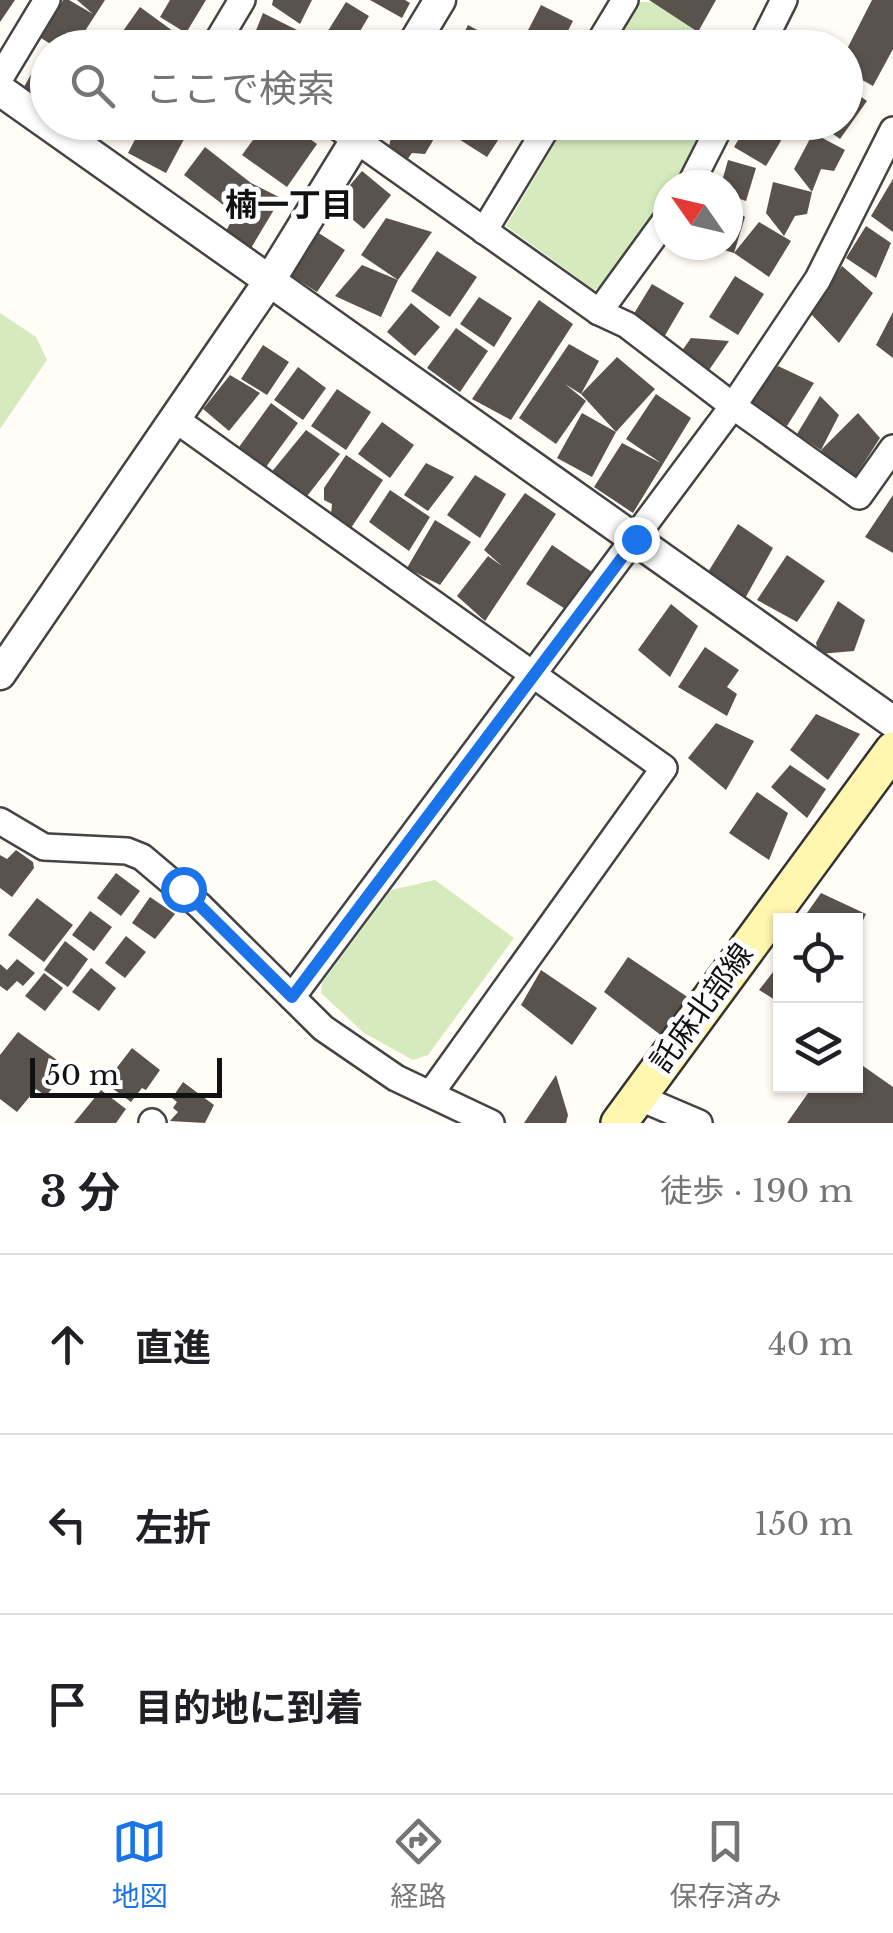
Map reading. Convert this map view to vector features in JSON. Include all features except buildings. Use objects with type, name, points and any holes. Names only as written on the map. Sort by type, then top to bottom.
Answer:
[{"type":"main road","name":"託麻北部線","points":[[629,1110],[893,750]]},
{"type":"street","points":[[0,78],[46,0]]},
{"type":"street","points":[[224,30],[242,0]]},
{"type":"street","points":[[422,30],[440,0]]},
{"type":"street","points":[[607,30],[625,0]]},
{"type":"street","points":[[769,30],[784,0]]},
{"type":"street","points":[[0,90],[30,111]]},
{"type":"street","points":[[292,997],[733,406],[818,279],[893,130]]},
{"type":"street","points":[[71,140],[893,722]]},
{"type":"street","points":[[0,674],[270,280],[356,140]]},
{"type":"street","points":[[371,140],[484,231],[599,312],[627,325],[859,496],[893,448]]},
{"type":"street","points":[[484,231],[539,140]]},
{"type":"street","points":[[698,170],[713,140]]},
{"type":"street","points":[[599,312],[653,238]]},
{"type":"street","points":[[175,419],[664,768],[431,1093]]},
{"type":"street","points":[[0,821],[44,848],[127,851],[142,856],[183,889],[323,1028],[396,1078],[491,1123]]},
{"type":"street","points":[[629,1110],[699,1123]]},
{"type":"green space","points":[[638,2],[652,2],[696,30],[622,30]]},
{"type":"green space","points":[[557,140],[700,140],[684,170],[653,170],[653,218],[609,281],[594,290],[506,226]]},
{"type":"green space","points":[[0,313],[36,337],[47,360],[0,429]]},
{"type":"green space","points":[[435,880],[514,938],[428,1055],[413,1060],[364,1033],[321,993],[322,983],[391,890]]},
{"type":"district","name":"楠一丁目","points":[[289,205]]},
{"type":"route","points":[[183,889],[292,997],[636,539]]}]
